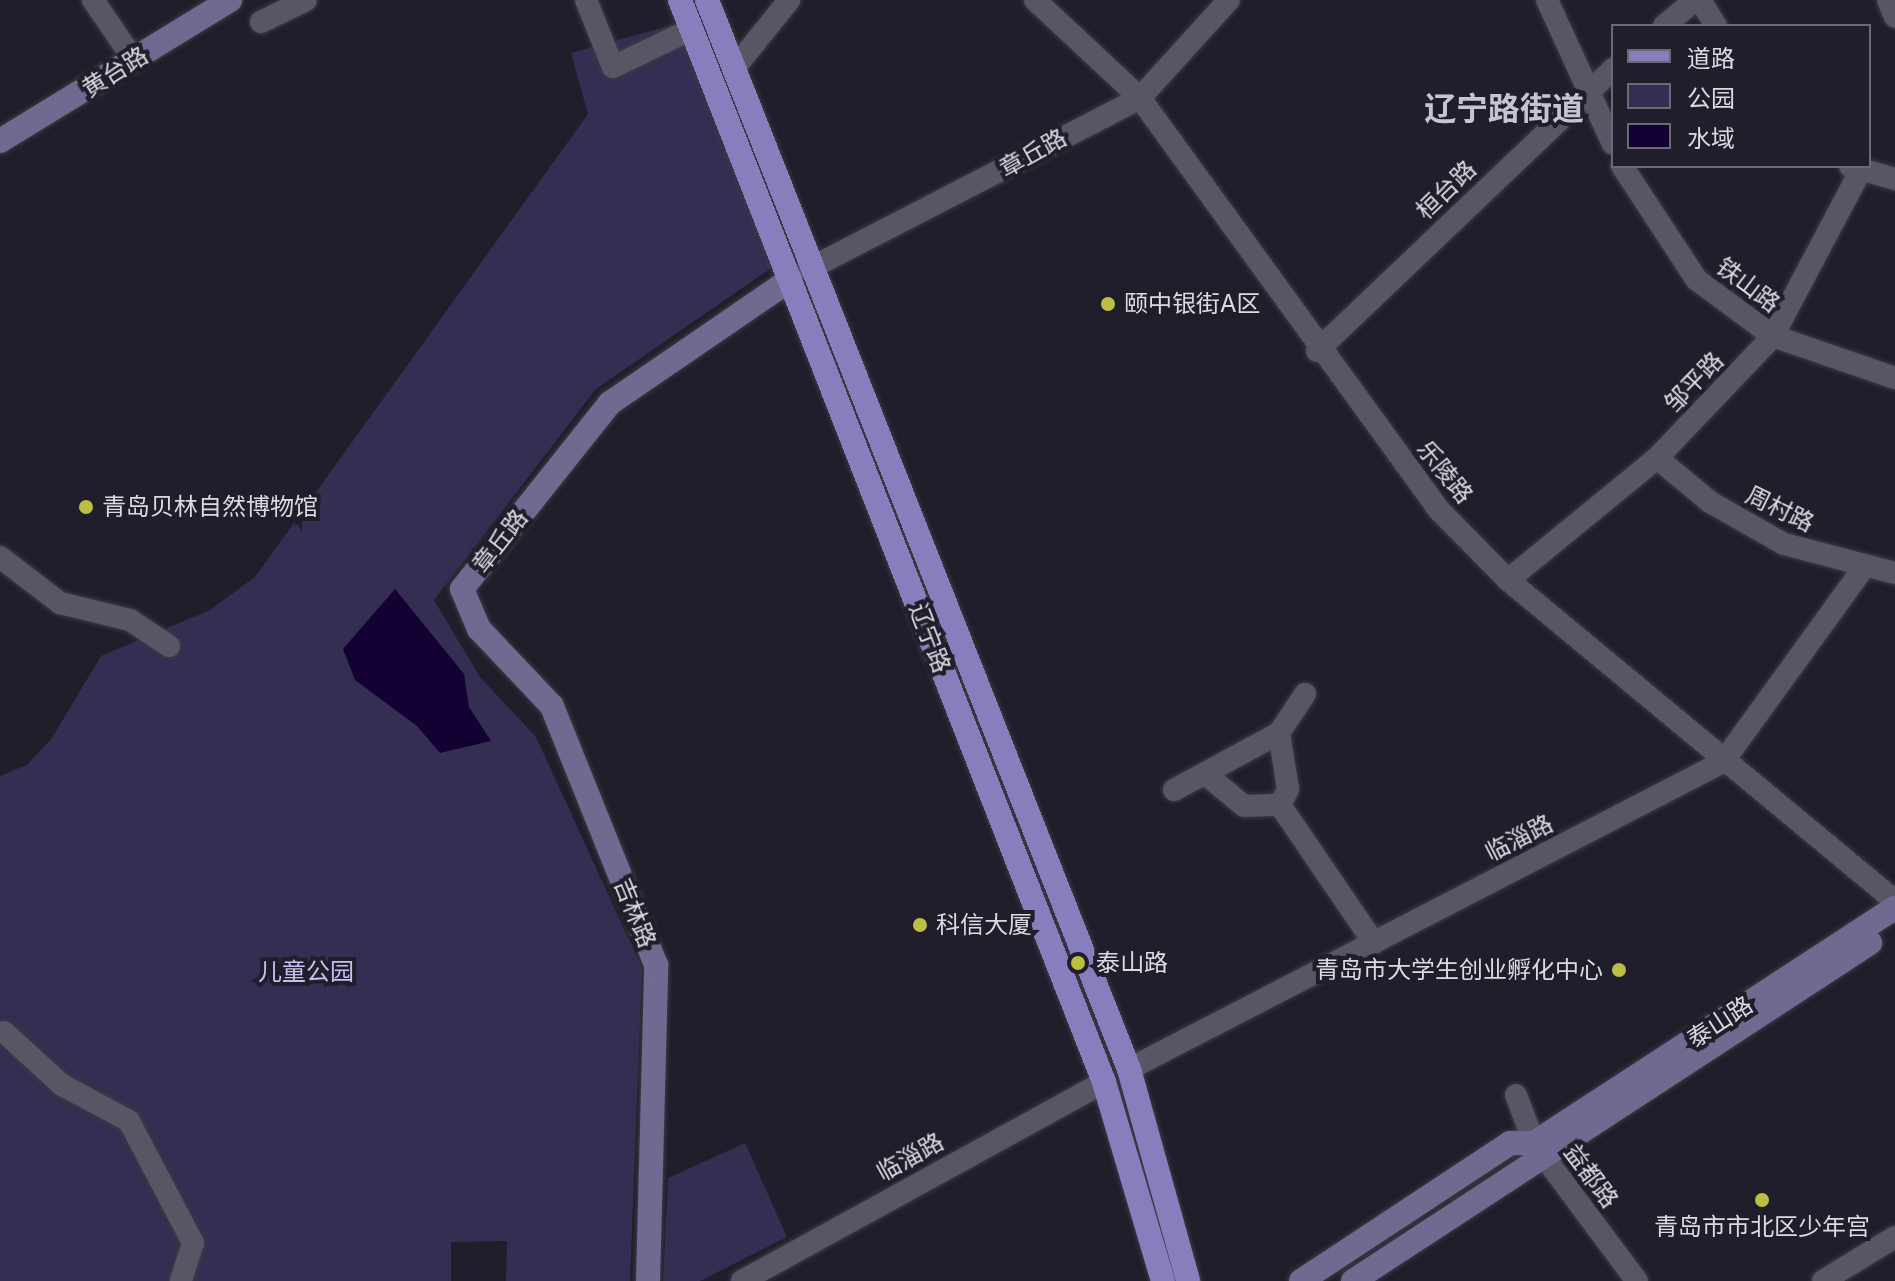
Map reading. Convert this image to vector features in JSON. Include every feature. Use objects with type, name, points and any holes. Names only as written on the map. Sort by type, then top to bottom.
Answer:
[{"type":"main road","name":"辽宁路","points":[[680,0],[800,274],[1129,1069],[1188,1281]]},
{"type":"main road","name":"辽宁路","points":[[707,0],[800,274],[1104,1082],[1163,1281]]},
{"type":"street","points":[[93,0],[134,60]]},
{"type":"street","name":"黄台路","points":[[0,141],[230,0]]},
{"type":"street","points":[[261,22],[306,0]]},
{"type":"street","points":[[586,0],[613,67],[692,29]]},
{"type":"street","points":[[733,70],[789,0]]},
{"type":"street","name":"乐陵路","points":[[1035,0],[1140,98],[1317,351],[1439,510],[1508,580],[1723,762],[1895,901]]},
{"type":"street","name":"章丘路","points":[[462,589],[610,403],[800,274],[1140,98],[1229,0]]},
{"type":"street","points":[[1547,0],[1591,88],[1611,139]]},
{"type":"street","points":[[1667,24],[1698,0],[1715,24]]},
{"type":"street","points":[[1888,0],[1895,17]]},
{"type":"street","name":"桓台路","points":[[1317,351],[1611,71]]},
{"type":"street","name":"铁山路","points":[[1623,168],[1697,280],[1773,336],[1895,378]]},
{"type":"street","points":[[1855,169],[1895,179]]},
{"type":"street","name":"邹平路","points":[[1508,580],[1657,458],[1773,336],[1855,169]]},
{"type":"street","name":"周村路","points":[[1657,458],[1710,502],[1784,544],[1862,570],[1895,573]]},
{"type":"street","points":[[0,557],[60,603],[130,620],[169,646]]},
{"type":"street","name":"临淄路","points":[[1129,1069],[1723,762],[1862,570]]},
{"type":"street","name":"吉林路","points":[[462,589],[479,629],[552,706],[656,965],[648,1281]]},
{"type":"street","points":[[1174,790],[1209,777],[1279,733],[1305,694]]},
{"type":"street","points":[[1279,733],[1288,789],[1280,805]]},
{"type":"street","points":[[1209,777],[1244,806],[1280,805]]},
{"type":"street","points":[[1280,805],[1374,943]]},
{"type":"street","name":"泰山路","points":[[1353,1281],[1539,1150],[1895,908]]},
{"type":"street","name":"泰山路","points":[[1301,1281],[1510,1143],[1539,1150],[1895,926]]},
{"type":"street","points":[[4,1032],[62,1085],[129,1121],[193,1243],[181,1281]]},
{"type":"street","name":"临淄路","points":[[742,1281],[1104,1082]]},
{"type":"street","name":"益都路","points":[[1516,1095],[1539,1150],[1637,1281]]},
{"type":"street","points":[[1823,1281],[1895,1237]]},
{"type":"green space","name":"儿童公园","points":[[694,19],[783,260],[596,389],[434,600],[480,677],[536,737],[642,968],[630,1281],[506,1281],[507,1241],[451,1242],[451,1281],[0,1281],[0,776],[27,765],[52,738],[101,656],[210,610],[255,577],[588,114],[571,53]]},
{"type":"green space","points":[[745,1143],[787,1237],[700,1281],[663,1281],[668,1178]]},
{"type":"water","points":[[395,589],[464,674],[469,707],[491,741],[440,753],[417,726],[355,680],[343,649]]},
{"type":"place","name":"颐中银街A区","points":[[1108,304]]},
{"type":"place","name":"青岛贝林自然博物馆","points":[[86,507]]},
{"type":"place","name":"科信大厦","points":[[920,925]]},
{"type":"place","name":"泰山路","points":[[1078,963]]},
{"type":"place","name":"青岛市大学生创业孵化中心","points":[[1619,970]]},
{"type":"place","name":"青岛市市北区少年宫","points":[[1762,1200]]},
{"type":"district","name":"辽宁路街道","points":[[1504,109]]}]
